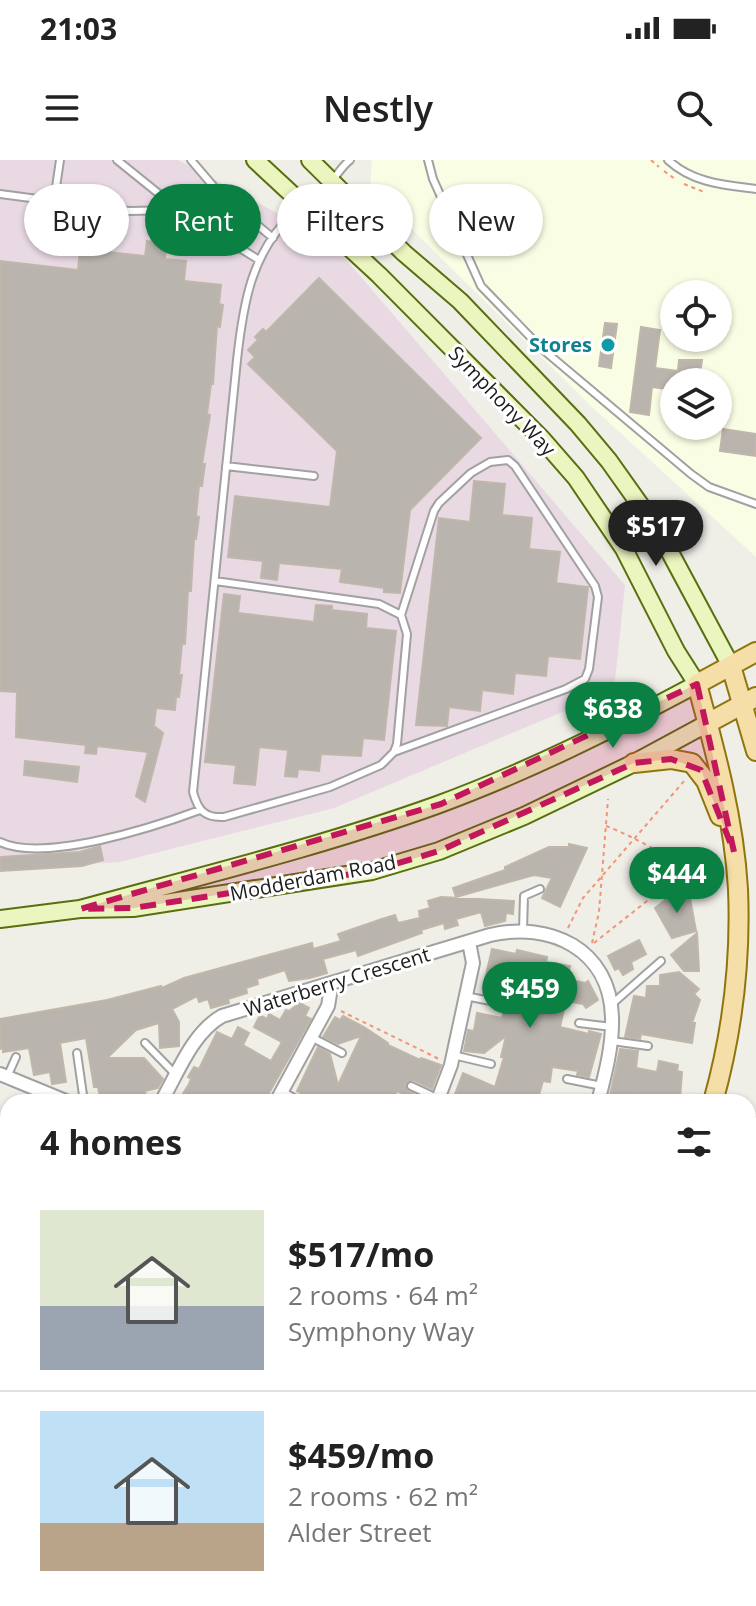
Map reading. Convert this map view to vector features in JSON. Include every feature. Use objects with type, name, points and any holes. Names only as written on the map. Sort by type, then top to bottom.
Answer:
[{"type":"main road","points":[[715,1094],[736,979],[738,890],[726,802],[697,684],[756,652]]},
{"type":"main road","points":[[731,666],[750,701],[756,751]]},
{"type":"main road","points":[[708,723],[750,701]]},
{"type":"main road","points":[[634,763],[671,759],[692,763],[701,770],[734,852]]},
{"type":"street","name":"Symphony Way","points":[[255,160],[282,184]]},
{"type":"street","name":"Symphony Way","points":[[310,160],[404,253],[469,310],[609,461],[658,530],[731,666]]},
{"type":"street","name":"Symphony Way","points":[[358,256],[576,478],[624,549],[676,651],[697,684]]},
{"type":"street","name":"Modderdam Road","points":[[80,909],[220,873],[441,804],[555,755],[697,684]]},
{"type":"street","name":"Modderdam Road","points":[[0,919],[80,909],[161,904],[372,871],[439,851],[524,816],[708,723]]},
{"type":"street","name":"Waterberry Crescent","points":[[165,1094],[197,1039],[214,1020],[506,931],[523,930],[561,939],[582,952],[603,980],[611,1005],[611,1034],[601,1094]]},
{"type":"street","points":[[440,1094],[452,1060],[473,963],[469,942]]},
{"type":"street","points":[[280,1094],[328,1006],[327,985]]},
{"type":"street","points":[[3,1076],[48,1094]]},
{"type":"lane","points":[[56,184],[60,160]]},
{"type":"lane","points":[[117,160],[147,184]]},
{"type":"lane","points":[[191,160],[220,194],[273,238]]},
{"type":"lane","points":[[329,184],[350,160]]},
{"type":"lane","points":[[421,160],[428,163],[474,273],[491,298],[541,348],[691,474],[718,491],[756,504]]},
{"type":"lane","points":[[668,160],[700,180],[756,189]]},
{"type":"lane","points":[[0,194],[24,197]]},
{"type":"lane","points":[[277,233],[250,279],[242,311],[193,777],[193,792],[200,810],[213,818],[224,817],[278,802],[356,776],[381,765],[394,752],[407,634],[401,615],[434,511],[471,473],[490,462],[508,460],[515,466],[595,586],[598,597],[585,679],[566,689],[394,752]]},
{"type":"lane","points":[[253,256],[259,260]]},
{"type":"lane","points":[[226,466],[314,476]]},
{"type":"lane","points":[[215,581],[379,604],[401,615]]},
{"type":"lane","points":[[0,842],[32,849],[70,845],[169,821],[200,810]]},
{"type":"lane","points":[[523,930],[524,896],[540,889]]},
{"type":"lane","points":[[611,1005],[661,961]]},
{"type":"lane","points":[[464,996],[501,1003]]},
{"type":"lane","points":[[579,1023],[648,1046]]},
{"type":"lane","points":[[311,1037],[342,1053]]},
{"type":"lane","points":[[145,1043],[176,1075]]},
{"type":"lane","points":[[77,1053],[83,1094]]},
{"type":"lane","points":[[3,1076],[16,1057]]},
{"type":"lane","points":[[452,1060],[491,1064]]},
{"type":"lane","points":[[567,1079],[602,1086]]},
{"type":"lane","points":[[411,1086],[426,1094]]},
{"type":"path","points":[[561,939],[583,898],[688,775]]},
{"type":"path","points":[[608,799],[599,912],[591,945],[687,869]]},
{"type":"path","points":[[605,825],[635,839],[716,887]]},
{"type":"path","points":[[328,1006],[452,1060]]},
{"type":"highlighted area","points":[[697,684],[734,852],[701,770],[671,759],[634,763],[439,851],[372,871],[133,908],[80,909],[441,804]]},
{"type":"shaded area","points":[[0,160],[178,160],[223,184],[145,184],[145,256],[261,256],[261,204],[277,213],[277,256],[343,256],[625,585],[614,690],[334,808],[119,862],[0,870]]},
{"type":"shaded area","points":[[372,160],[756,160],[756,557],[592,407],[439,256],[543,256],[543,184],[429,184],[429,246],[413,230],[413,184],[370,184]]},
{"type":"building","points":[[79,256],[165,256],[165,259],[186,261],[184,281],[221,285],[219,304],[223,305],[220,327],[217,326],[213,384],[207,414],[210,415],[202,464],[205,464],[202,486],[199,486],[196,516],[199,517],[194,539],[191,591],[188,591],[185,644],[182,644],[179,697],[176,697],[175,710],[156,708],[154,726],[163,733],[145,802],[136,796],[148,752],[97,746],[96,754],[85,753],[86,745],[16,737],[17,692],[0,691],[0,261],[78,270]]},
{"type":"building","points":[[319,278],[481,438],[410,510],[400,593],[340,582],[342,569],[279,563],[277,580],[261,578],[263,561],[228,557],[235,496],[330,507],[337,451],[248,364],[255,357],[248,350],[258,340],[255,337],[263,329],[266,332]]},
{"type":"building","name":"Stores","points":[[605,323],[617,324],[611,368],[599,366]]},
{"type":"building","points":[[641,327],[660,330],[655,368],[660,369],[660,388],[652,387],[649,415],[630,412]]},
{"type":"building","points":[[679,360],[702,360],[701,368],[678,368]]},
{"type":"building","points":[[732,430],[756,434],[756,456],[720,451],[722,440],[732,440]]},
{"type":"building","points":[[474,481],[505,484],[502,515],[532,518],[529,549],[560,552],[556,583],[588,587],[580,659],[548,656],[546,676],[515,673],[513,694],[482,690],[480,711],[449,707],[447,726],[416,725],[439,518],[470,522]]},
{"type":"building","points":[[224,594],[240,596],[238,613],[314,622],[316,605],[332,606],[332,610],[367,614],[366,628],[396,631],[384,740],[363,738],[361,756],[321,754],[319,771],[298,769],[297,777],[285,776],[288,750],[259,747],[255,785],[234,783],[236,765],[205,762]]},
{"type":"building","points":[[25,761],[79,767],[77,782],[24,775]]},
{"type":"building","points":[[569,844],[587,848],[560,907],[542,898],[552,878],[534,875],[456,897],[453,888],[505,870],[505,867],[549,847],[569,847]]},
{"type":"building","points":[[100,846],[103,860],[82,866],[0,871],[0,857],[80,852]]},
{"type":"building","points":[[678,890],[685,899],[690,898],[696,931],[672,938],[655,908]]},
{"type":"building","points":[[441,897],[514,901],[513,914],[506,913],[505,921],[485,926],[481,912],[456,919],[458,925],[445,929],[444,923],[421,930],[422,933],[358,956],[356,950],[323,959],[327,973],[289,981],[285,970],[257,979],[258,984],[246,988],[247,993],[228,999],[229,1003],[211,1008],[208,999],[199,1002],[197,996],[172,1009],[179,1022],[179,1046],[160,1048],[159,1023],[136,1030],[107,1058],[144,1058],[163,1079],[158,1088],[145,1091],[146,1094],[99,1094],[98,1087],[94,1087],[86,1038],[60,1043],[66,1082],[52,1084],[50,1072],[34,1075],[29,1048],[3,1052],[3,1048],[0,1049],[0,1019],[162,988],[184,978],[312,943],[313,949],[341,941],[338,934],[395,915],[398,923],[420,918],[419,911],[430,908],[428,901]]},
{"type":"building","points":[[697,933],[699,971],[684,971],[671,955]]},
{"type":"building","points":[[639,940],[646,954],[631,962],[633,969],[623,975],[619,968],[615,970],[608,956]]},
{"type":"building","points":[[492,949],[516,954],[517,950],[547,957],[546,962],[570,966],[567,979],[588,981],[598,1000],[586,1008],[583,1004],[566,1001],[560,1027],[601,1034],[589,1077],[577,1075],[578,1071],[552,1067],[550,1082],[543,1081],[539,1094],[455,1094],[463,1073],[495,1087],[504,1057],[501,1057],[506,1036],[484,1053],[464,1051],[468,1030],[474,1031],[477,1013],[502,1018],[507,997],[517,999],[521,977],[498,972],[493,995],[484,994]]},
{"type":"building","points":[[679,972],[699,989],[694,994],[700,1000],[692,1023],[695,1023],[692,1043],[641,1034],[640,1039],[625,1037],[634,996],[646,998],[647,986],[660,986],[660,975]]},
{"type":"building","points":[[300,1003],[309,1008],[305,1016],[311,1019],[269,1094],[183,1094],[191,1079],[188,1077],[194,1067],[199,1069],[217,1032],[232,1039],[238,1027],[249,1033],[243,1045],[271,1061],[282,1042],[254,1027],[260,1015],[267,1019],[269,1014],[280,1020],[286,1010]]},
{"type":"building","points":[[343,1016],[388,1045],[420,1060],[441,1065],[432,1089],[413,1080],[405,1084],[413,1094],[397,1091],[395,1094],[302,1094],[297,1091],[318,1047],[330,1054],[338,1085],[361,1036],[338,1044],[323,1037],[335,1017],[340,1020]]},
{"type":"building","points":[[620,1049],[638,1051],[636,1068],[657,1072],[659,1061],[678,1065],[677,1071],[682,1072],[680,1094],[610,1094]]},
{"type":"place","name":"Stores","points":[[608,345]]}]
